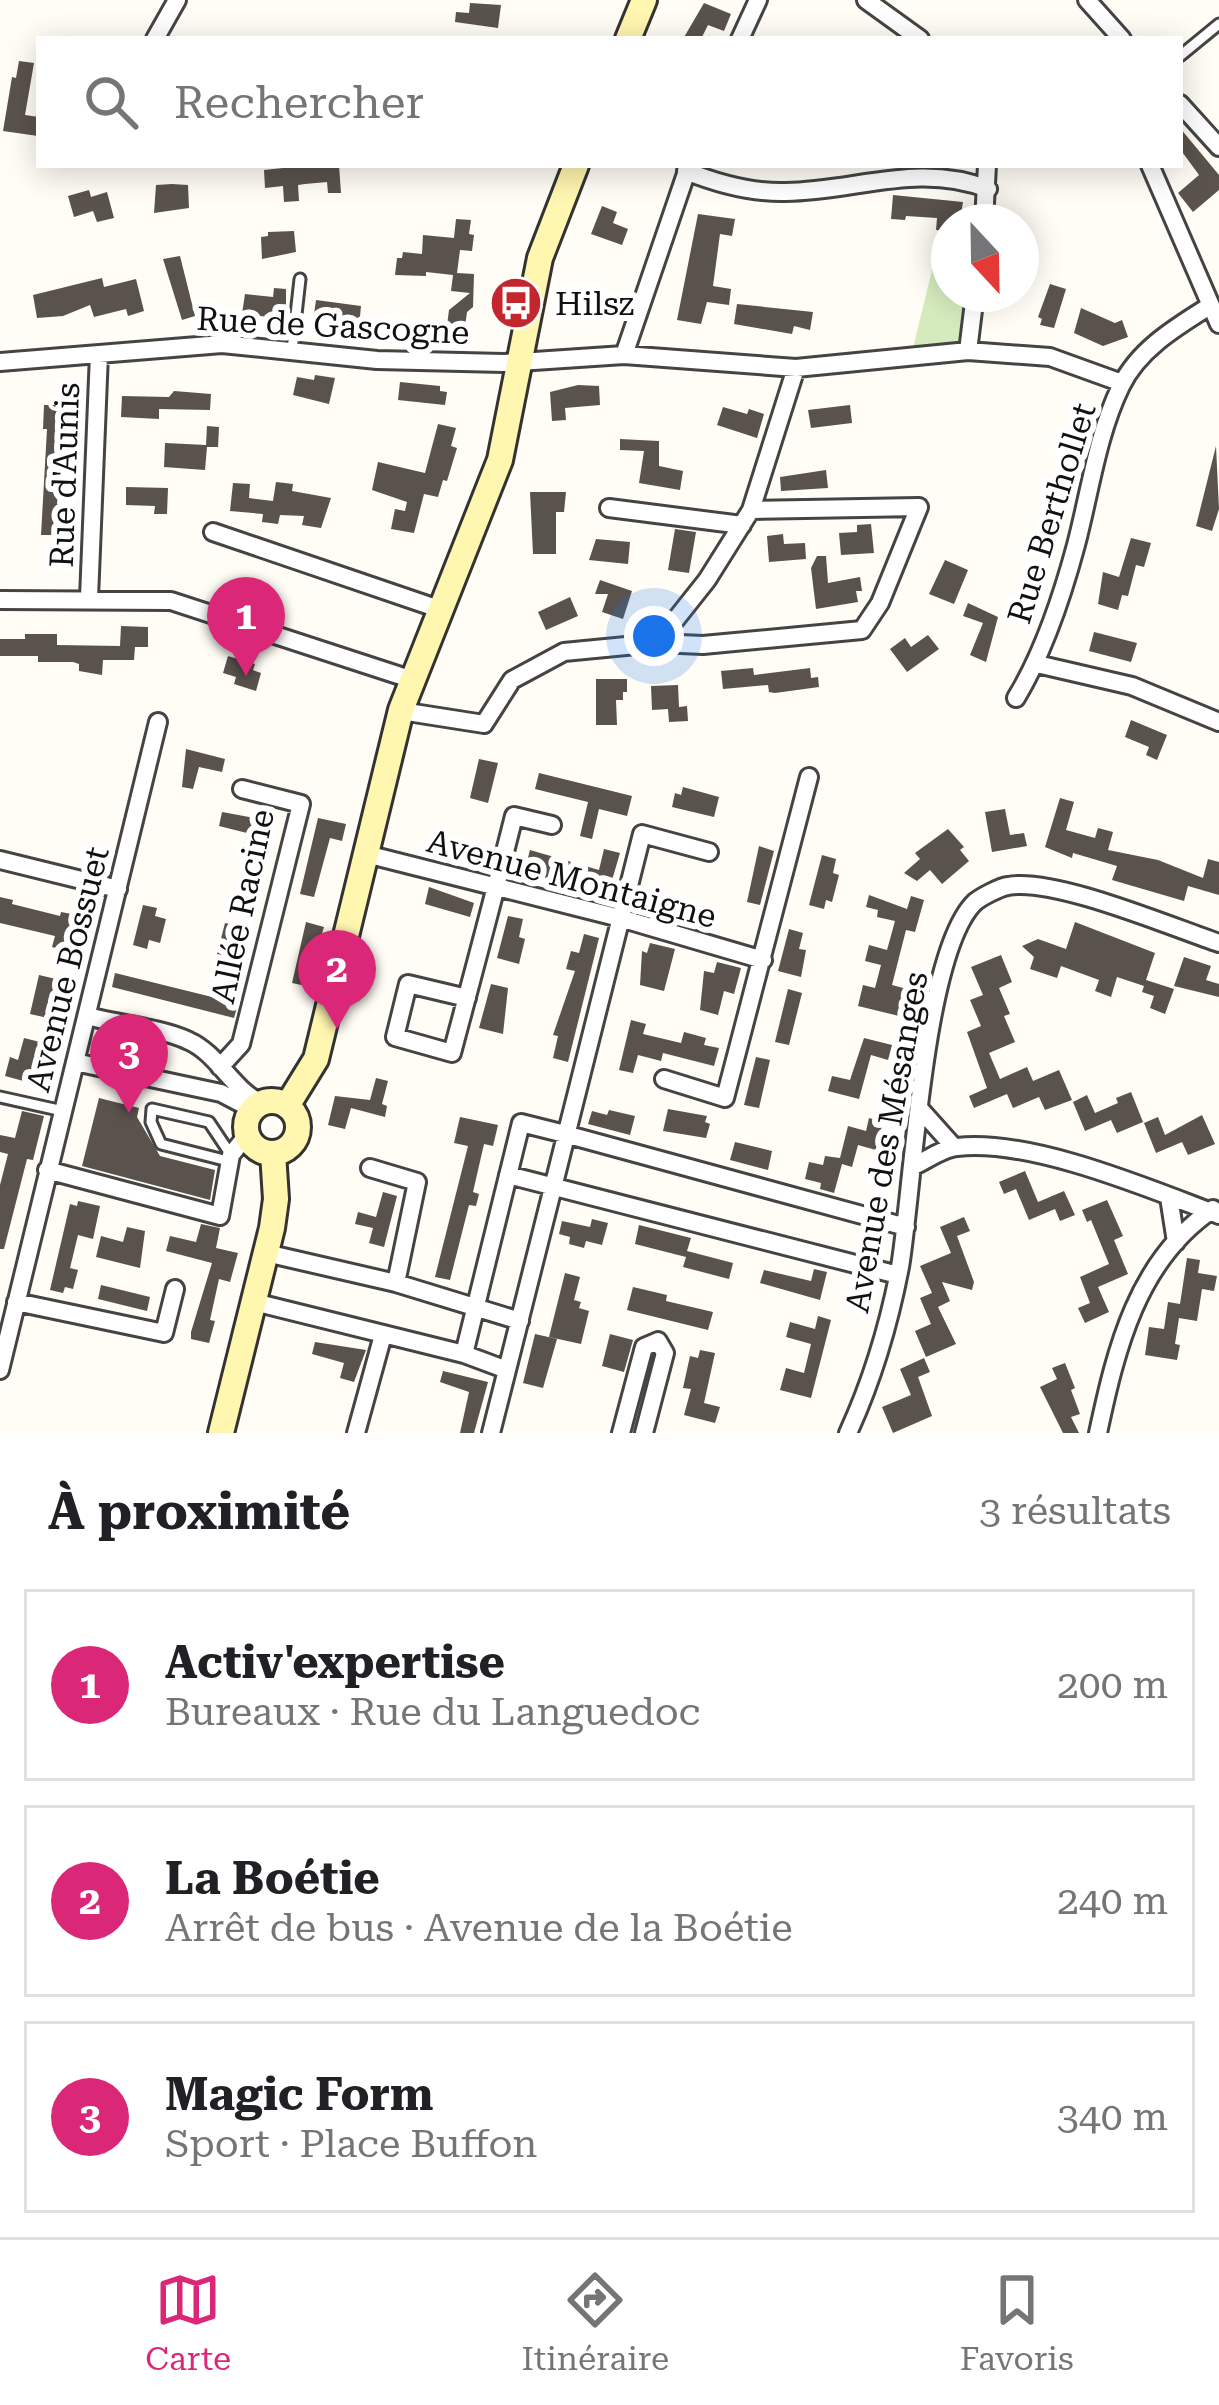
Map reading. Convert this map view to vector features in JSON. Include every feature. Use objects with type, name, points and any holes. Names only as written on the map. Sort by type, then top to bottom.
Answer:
[{"type":"main road","points":[[629,36],[644,0]]},
{"type":"main road","points":[[287,1106],[316,1059],[410,679],[500,460],[540,258],[575,168]]},
{"type":"main road","points":[[274,1101],[287,1106],[297,1121],[295,1139],[282,1151],[257,1148],[244,1133],[274,1101]]},
{"type":"main road","points":[[221,1433],[266,1253],[276,1199],[273,1153]]},
{"type":"street","points":[[157,36],[177,0]]},
{"type":"street","points":[[741,36],[758,0]]},
{"type":"street","points":[[866,0],[916,36]]},
{"type":"street","points":[[1087,0],[1119,36]]},
{"type":"street","points":[[1183,107],[1219,148]]},
{"type":"street","points":[[624,356],[687,168],[713,182],[783,193],[900,176],[959,178],[988,189]]},
{"type":"street","points":[[986,204],[987,168]]},
{"type":"street","points":[[1151,168],[1219,324]]},
{"type":"street","name":"Rue Berthollet","points":[[1016,698],[1037,664],[1122,383],[1162,336],[1208,307]]},
{"type":"street","points":[[968,351],[973,312]]},
{"type":"street","name":"Rue de Gascogne","points":[[0,362],[222,344],[377,360],[624,356],[796,368],[968,351],[1050,357],[1122,383]]},
{"type":"street","name":"Rue d'Aunis","points":[[89,598],[99,354]]},
{"type":"street","points":[[656,644],[707,580],[747,517],[796,368]]},
{"type":"street","points":[[401,711],[484,724],[512,680],[564,652],[862,630],[880,603],[919,507],[747,517],[609,508]]},
{"type":"street","points":[[213,532],[439,609]]},
{"type":"street","points":[[0,600],[171,601],[410,679]]},
{"type":"street","points":[[1037,664],[1132,686],[1219,722]]},
{"type":"street","name":"Avenue Bossuet","points":[[0,1370],[158,722]]},
{"type":"street","points":[[664,1079],[725,1099],[809,777]]},
{"type":"street","name":"Allée Racine","points":[[220,1067],[242,1044],[302,804],[242,789]]},
{"type":"street","points":[[466,998],[409,984],[395,1037],[452,1053],[514,816],[552,825]]},
{"type":"street","points":[[490,1433],[642,834],[709,852]]},
{"type":"street","name":"Avenue Montaigne","points":[[366,854],[620,918],[763,960]]},
{"type":"street","points":[[0,860],[118,889]]},
{"type":"street","name":"Avenue des Mésanges","points":[[848,1433],[869,1387],[898,1275],[930,1026],[953,941],[975,902],[1008,886],[1058,890],[1219,943]]},
{"type":"street","points":[[47,1170],[220,1216],[244,1133],[239,1092],[191,1041],[86,1016]]},
{"type":"street","points":[[75,1062],[221,1093],[244,1133]]},
{"type":"street","points":[[920,1109],[954,1147]]},
{"type":"street","points":[[464,1354],[521,1124],[906,1227]]},
{"type":"street","points":[[914,1166],[954,1147],[1006,1150],[1075,1164],[1215,1211]]},
{"type":"street","points":[[370,1168],[417,1182],[396,1283]]},
{"type":"street","points":[[508,1175],[898,1275]]},
{"type":"street","points":[[1169,1197],[1176,1242]]},
{"type":"street","points":[[1098,1433],[1115,1354],[1137,1297],[1176,1242],[1215,1211]]},
{"type":"street","points":[[266,1253],[396,1283],[520,1321]]},
{"type":"street","points":[[16,1302],[164,1333],[175,1289]]},
{"type":"street","points":[[254,1302],[464,1354],[507,1370]]},
{"type":"street","points":[[356,1433],[382,1335]]},
{"type":"street","points":[[621,1433],[644,1347],[658,1341],[664,1353],[644,1433]]},
{"type":"lane","points":[[1183,54],[1219,24]]},
{"type":"lane","points":[[292,350],[300,279]]},
{"type":"lane","points":[[0,1097],[63,1111]]},
{"type":"lane","points":[[152,1109],[209,1122],[244,1133],[161,1144],[151,1122],[152,1109]]},
{"type":"green space","points":[[931,274],[931,312],[965,312],[962,343],[913,348]]},
{"type":"building","points":[[470,3],[501,5],[498,28],[455,22],[456,12],[469,13]]},
{"type":"building","points":[[704,3],[731,14],[724,31],[708,25],[702,36],[685,36]]},
{"type":"building","points":[[19,61],[34,63],[25,115],[36,117],[36,136],[3,131],[12,77],[16,78]]},
{"type":"building","points":[[1183,132],[1219,175],[1219,190],[1193,212],[1178,193],[1199,175],[1183,153]]},
{"type":"building","points":[[339,168],[341,193],[328,193],[327,182],[298,185],[299,201],[284,202],[283,186],[265,188],[264,170]]},
{"type":"building","points":[[156,185],[188,185],[189,208],[154,213]]},
{"type":"building","points":[[89,190],[91,197],[107,192],[114,218],[97,222],[93,211],[74,217],[68,196]]},
{"type":"building","points":[[893,195],[963,202],[931,204],[931,218],[891,219]]},
{"type":"building","points":[[602,206],[617,212],[613,223],[628,229],[622,245],[591,234]]},
{"type":"building","points":[[698,214],[735,219],[732,236],[720,234],[713,286],[731,289],[729,305],[707,302],[701,324],[677,320]]},
{"type":"building","points":[[456,219],[471,220],[469,234],[474,235],[472,251],[460,250],[457,273],[474,274],[473,307],[467,312],[464,335],[446,333],[449,310],[470,293],[451,291],[453,275],[395,275],[397,258],[403,252],[422,254],[423,235],[454,238]]},
{"type":"building","points":[[294,231],[296,252],[262,259],[261,237],[268,232]]},
{"type":"building","points":[[180,256],[195,316],[182,320],[163,259]]},
{"type":"building","points":[[102,278],[104,287],[136,279],[144,311],[128,316],[126,309],[94,317],[90,305],[63,316],[37,318],[33,295]]},
{"type":"building","points":[[1050,284],[1066,289],[1054,328],[1040,325],[1038,317]]},
{"type":"building","points":[[274,288],[286,289],[286,319],[242,314],[245,294],[273,297]]},
{"type":"building","points":[[316,300],[361,306],[359,327],[313,321]]},
{"type":"building","points":[[737,304],[813,312],[810,330],[794,326],[792,334],[734,324]]},
{"type":"building","points":[[1081,308],[1115,323],[1122,320],[1128,337],[1103,346],[1074,333]]},
{"type":"building","points":[[315,375],[335,378],[329,404],[293,395],[297,377],[314,380]]},
{"type":"building","points":[[400,382],[440,386],[440,391],[447,392],[445,405],[398,400]]},
{"type":"building","points":[[599,386],[600,405],[565,408],[566,420],[552,421],[550,392]]},
{"type":"building","points":[[174,391],[211,394],[210,410],[159,409],[159,419],[121,417],[122,396],[169,397]]},
{"type":"building","points":[[44,405],[65,405],[63,479],[59,479],[57,504],[61,504],[63,535],[41,535]]},
{"type":"building","points":[[850,405],[852,423],[811,428],[808,410]]},
{"type":"building","points":[[723,407],[764,414],[757,438],[717,425]]},
{"type":"building","points":[[438,424],[456,428],[451,446],[457,448],[447,481],[443,480],[438,497],[424,494],[414,533],[391,529],[395,509],[405,511],[407,502],[372,490],[378,462],[425,473]]},
{"type":"building","points":[[207,426],[219,427],[218,447],[207,447],[205,470],[164,467],[165,443],[206,445]]},
{"type":"building","points":[[620,439],[659,441],[659,466],[683,471],[680,490],[639,483],[644,451],[620,450]]},
{"type":"building","points":[[1216,446],[1219,509],[1212,531],[1196,526]]},
{"type":"building","points":[[826,470],[828,488],[781,491],[780,477]]},
{"type":"building","points":[[276,482],[293,484],[292,491],[331,498],[321,528],[302,525],[304,516],[280,515],[278,524],[262,522],[263,514],[230,511],[233,483],[250,484],[249,498],[273,501]]},
{"type":"building","points":[[126,487],[168,488],[167,514],[154,514],[155,506],[126,505]]},
{"type":"building","points":[[530,492],[566,492],[564,512],[556,512],[556,554],[533,554]]},
{"type":"building","points":[[871,524],[874,553],[841,555],[839,533],[857,532],[857,525]]},
{"type":"building","points":[[675,529],[696,532],[689,573],[668,570]]},
{"type":"building","points":[[783,534],[784,544],[805,543],[806,559],[769,562],[767,536]]},
{"type":"building","points":[[1131,538],[1151,543],[1144,567],[1136,565],[1128,596],[1122,595],[1118,610],[1098,604],[1103,572],[1119,577]]},
{"type":"building","points":[[596,539],[630,542],[628,564],[589,560]]},
{"type":"building","points":[[817,556],[826,556],[828,583],[860,577],[858,602],[816,609],[811,568]]},
{"type":"building","points":[[945,560],[968,570],[954,604],[929,594]]},
{"type":"building","points":[[600,580],[632,591],[623,619],[602,612],[608,594],[595,594]]},
{"type":"building","points":[[570,597],[578,616],[546,630],[538,612]]},
{"type":"building","points":[[968,603],[998,617],[986,662],[970,655],[983,623],[963,616]]},
{"type":"building","points":[[121,626],[148,627],[148,647],[135,647],[134,660],[103,660],[102,675],[79,671],[79,664],[73,662],[0,656],[0,639],[25,639],[25,634],[57,634],[57,645],[120,646]]},
{"type":"building","points":[[1094,632],[1137,643],[1131,662],[1089,651]]},
{"type":"building","points":[[928,635],[939,649],[907,672],[890,649],[905,638],[911,647]]},
{"type":"building","points":[[228,656],[255,664],[253,670],[261,673],[256,691],[234,684],[236,677],[223,673]]},
{"type":"building","points":[[753,668],[754,675],[810,668],[819,687],[775,693],[769,692],[768,685],[723,689],[721,671]]},
{"type":"building","points":[[596,679],[627,679],[623,700],[616,700],[617,725],[596,725]]},
{"type":"building","points":[[678,685],[679,707],[687,706],[688,721],[669,722],[668,709],[652,710],[651,686]]},
{"type":"building","points":[[1131,720],[1167,735],[1157,760],[1146,755],[1149,747],[1125,737]]},
{"type":"building","points":[[186,749],[225,759],[222,772],[199,767],[193,789],[182,787]]},
{"type":"building","points":[[479,759],[498,763],[488,803],[470,798]]},
{"type":"building","points":[[539,773],[632,796],[627,816],[599,809],[592,839],[580,836],[588,802],[535,789]]},
{"type":"building","points":[[683,787],[719,797],[714,817],[672,807],[675,793],[681,795]]},
{"type":"building","points":[[1060,798],[1074,802],[1066,830],[1095,838],[1098,828],[1113,832],[1108,850],[1158,860],[1203,878],[1208,859],[1219,862],[1219,895],[1188,886],[1184,901],[1112,880],[1117,866],[1073,853],[1072,858],[1045,847]]},
{"type":"building","points":[[1005,809],[1010,835],[1024,833],[1027,846],[992,852],[985,812]]},
{"type":"building","points":[[222,812],[265,820],[256,857],[242,854],[247,833],[219,826]]},
{"type":"building","points":[[318,818],[346,824],[342,841],[330,838],[314,897],[300,894]]},
{"type":"building","points":[[948,829],[969,861],[942,884],[930,870],[917,881],[904,873],[920,859],[915,853]]},
{"type":"building","points":[[759,846],[774,851],[760,905],[747,902]]},
{"type":"building","points":[[604,849],[620,853],[610,887],[575,878],[573,885],[524,873],[530,850],[599,870]]},
{"type":"building","points":[[822,855],[836,859],[833,873],[839,875],[832,902],[826,900],[824,909],[809,905]]},
{"type":"building","points":[[429,887],[474,903],[470,917],[425,904]]},
{"type":"building","points":[[869,895],[907,909],[911,896],[924,900],[915,932],[906,930],[892,985],[907,989],[899,1016],[858,1006],[863,985],[875,988],[881,965],[865,961],[869,945],[887,950],[895,921],[877,917],[878,910],[866,907]]},
{"type":"building","points":[[0,897],[60,916],[61,912],[77,915],[71,952],[52,947],[55,936],[0,923]]},
{"type":"building","points":[[143,905],[157,908],[155,916],[166,919],[160,943],[149,940],[147,949],[133,945]]},
{"type":"building","points":[[508,916],[523,919],[519,937],[525,939],[519,964],[497,958]]},
{"type":"building","points":[[306,922],[324,927],[306,986],[292,983]]},
{"type":"building","points":[[1075,922],[1155,953],[1146,980],[1174,989],[1165,1014],[1150,1008],[1154,996],[1142,992],[1144,986],[1117,977],[1111,997],[1095,991],[1099,980],[1061,966],[1057,978],[1030,969],[1034,957],[1022,946],[1038,939],[1066,949]]},
{"type":"building","points":[[225,923],[239,926],[226,978],[212,974]]},
{"type":"building","points":[[789,929],[803,933],[799,949],[806,950],[801,977],[778,971]]},
{"type":"building","points":[[584,934],[599,938],[568,1062],[553,1058],[558,1036],[553,1035],[575,971],[566,969],[571,951],[579,953]]},
{"type":"building","points":[[650,943],[675,949],[664,991],[640,985],[642,951],[647,953]]},
{"type":"building","points":[[1001,955],[1012,982],[999,988],[1015,1042],[989,1053],[1000,1079],[1027,1067],[1033,1081],[1059,1070],[1072,1100],[1045,1110],[1039,1097],[1013,1108],[1007,1094],[974,1108],[969,1096],[987,1088],[967,1032],[981,1026],[970,1000],[983,995],[971,967]]},
{"type":"building","points":[[1184,957],[1211,966],[1206,980],[1219,984],[1219,997],[1174,986]]},
{"type":"building","points":[[717,962],[741,968],[734,994],[724,991],[718,1015],[700,1010],[704,971],[714,973]]},
{"type":"building","points":[[115,973],[212,997],[214,989],[227,992],[224,1001],[238,1004],[234,1018],[112,987]]},
{"type":"building","points":[[39,975],[81,985],[70,1012],[50,1008],[48,1018],[30,1014]]},
{"type":"building","points":[[491,984],[508,988],[503,1034],[479,1028]]},
{"type":"building","points":[[788,989],[802,993],[789,1045],[775,1042]]},
{"type":"building","points":[[631,1020],[646,1024],[643,1034],[681,1043],[684,1032],[706,1038],[704,1045],[719,1048],[714,1066],[663,1053],[661,1061],[638,1055],[633,1073],[619,1070]]},
{"type":"building","points":[[24,1038],[44,1043],[38,1085],[5,1076],[10,1057],[18,1060]]},
{"type":"building","points":[[864,1038],[892,1045],[888,1060],[871,1055],[859,1099],[828,1091],[832,1076],[850,1080]]},
{"type":"building","points":[[756,1057],[770,1060],[759,1108],[744,1105]]},
{"type":"building","points":[[376,1078],[388,1081],[382,1104],[387,1106],[385,1117],[351,1108],[345,1129],[328,1125],[335,1096],[370,1100]]},
{"type":"building","points":[[1131,1092],[1143,1122],[1117,1133],[1111,1120],[1085,1131],[1073,1102],[1087,1095],[1095,1113]]},
{"type":"building","points":[[99,1098],[139,1108],[137,1117],[160,1156],[215,1170],[210,1200],[82,1166]]},
{"type":"building","points":[[668,1109],[707,1116],[706,1138],[663,1131]]},
{"type":"building","points":[[609,1110],[635,1116],[630,1135],[588,1124],[592,1111],[607,1115]]},
{"type":"building","points":[[22,1111],[44,1116],[33,1160],[27,1159],[4,1249],[0,1249],[0,1185],[8,1154],[0,1152],[0,1135],[15,1138]]},
{"type":"building","points":[[1202,1115],[1215,1144],[1188,1155],[1182,1142],[1156,1153],[1144,1123],[1158,1117],[1165,1135]]},
{"type":"building","points":[[460,1117],[498,1125],[493,1146],[484,1144],[473,1192],[479,1194],[476,1206],[469,1205],[450,1280],[435,1277],[468,1146],[454,1143]]},
{"type":"building","points":[[869,1118],[883,1122],[876,1150],[858,1145],[852,1167],[842,1164],[834,1193],[805,1179],[809,1162],[823,1165],[825,1156],[840,1158],[848,1126],[866,1131]]},
{"type":"building","points":[[735,1142],[772,1151],[768,1170],[730,1160]]},
{"type":"building","points":[[1025,1171],[1038,1202],[1064,1191],[1075,1215],[1060,1221],[1055,1209],[1029,1220],[1016,1189],[1004,1194],[999,1182]]},
{"type":"building","points":[[383,1192],[397,1196],[384,1247],[369,1243],[373,1228],[355,1224],[358,1212],[376,1217]]},
{"type":"building","points":[[1107,1200],[1123,1236],[1114,1240],[1128,1274],[1098,1287],[1109,1312],[1085,1323],[1078,1308],[1090,1303],[1080,1277],[1109,1264],[1082,1210]]},
{"type":"building","points":[[78,1201],[100,1206],[93,1239],[78,1235],[70,1268],[78,1270],[73,1289],[50,1290],[70,1204],[77,1206]]},
{"type":"building","points":[[964,1217],[970,1231],[957,1236],[974,1282],[972,1290],[942,1282],[950,1301],[938,1307],[956,1344],[926,1357],[915,1331],[931,1324],[920,1298],[932,1293],[920,1266],[951,1253],[940,1227]]},
{"type":"building","points":[[592,1219],[608,1223],[602,1245],[586,1241],[584,1248],[569,1244],[570,1237],[559,1234],[562,1221],[590,1227]]},
{"type":"building","points":[[201,1224],[220,1228],[216,1248],[238,1253],[230,1282],[219,1279],[209,1343],[191,1339],[191,1332],[212,1263],[166,1251],[170,1236],[196,1242]]},
{"type":"building","points":[[639,1225],[691,1238],[687,1251],[733,1263],[729,1279],[683,1267],[686,1257],[635,1244]]},
{"type":"building","points":[[127,1227],[145,1231],[140,1268],[96,1257],[101,1236],[123,1242]]},
{"type":"building","points":[[1187,1258],[1200,1260],[1198,1273],[1217,1276],[1214,1291],[1202,1289],[1197,1321],[1179,1318],[1177,1360],[1145,1355],[1149,1327],[1164,1329],[1168,1302],[1180,1304]]},
{"type":"building","points":[[814,1269],[827,1272],[820,1300],[760,1283],[764,1270],[811,1281]]},
{"type":"building","points":[[565,1273],[580,1277],[574,1300],[589,1311],[581,1344],[549,1337]]},
{"type":"building","points":[[101,1285],[150,1297],[147,1311],[98,1299]]},
{"type":"building","points":[[633,1287],[713,1312],[708,1330],[627,1310]]},
{"type":"building","points":[[818,1316],[831,1320],[811,1398],[780,1390],[786,1368],[804,1373],[811,1344],[786,1337],[790,1322],[815,1329]]},
{"type":"building","points":[[535,1334],[557,1339],[543,1388],[523,1383]]},
{"type":"building","points":[[610,1334],[633,1340],[624,1372],[602,1366]]},
{"type":"building","points":[[315,1342],[366,1350],[354,1382],[340,1378],[344,1363],[312,1354]]},
{"type":"building","points":[[700,1350],[715,1353],[704,1403],[720,1407],[715,1423],[684,1415],[691,1389],[683,1388],[690,1356],[698,1358]]},
{"type":"building","points":[[924,1358],[930,1372],[918,1377],[932,1416],[893,1433],[882,1407],[911,1395],[900,1369]]},
{"type":"building","points":[[1065,1363],[1075,1388],[1071,1390],[1080,1414],[1071,1417],[1079,1433],[1063,1433],[1040,1387],[1057,1379],[1052,1368]]},
{"type":"building","points":[[443,1371],[488,1382],[474,1433],[460,1433],[469,1392],[440,1382]]},
{"type":"place","name":"Hilsz","points":[[516,303]]},
{"type":"place","name":"Activ'expertise","points":[[246,676]]},
{"type":"place","name":"La Boétie","points":[[337,1029]]},
{"type":"place","name":"Magic Form","points":[[129,1113]]}]
